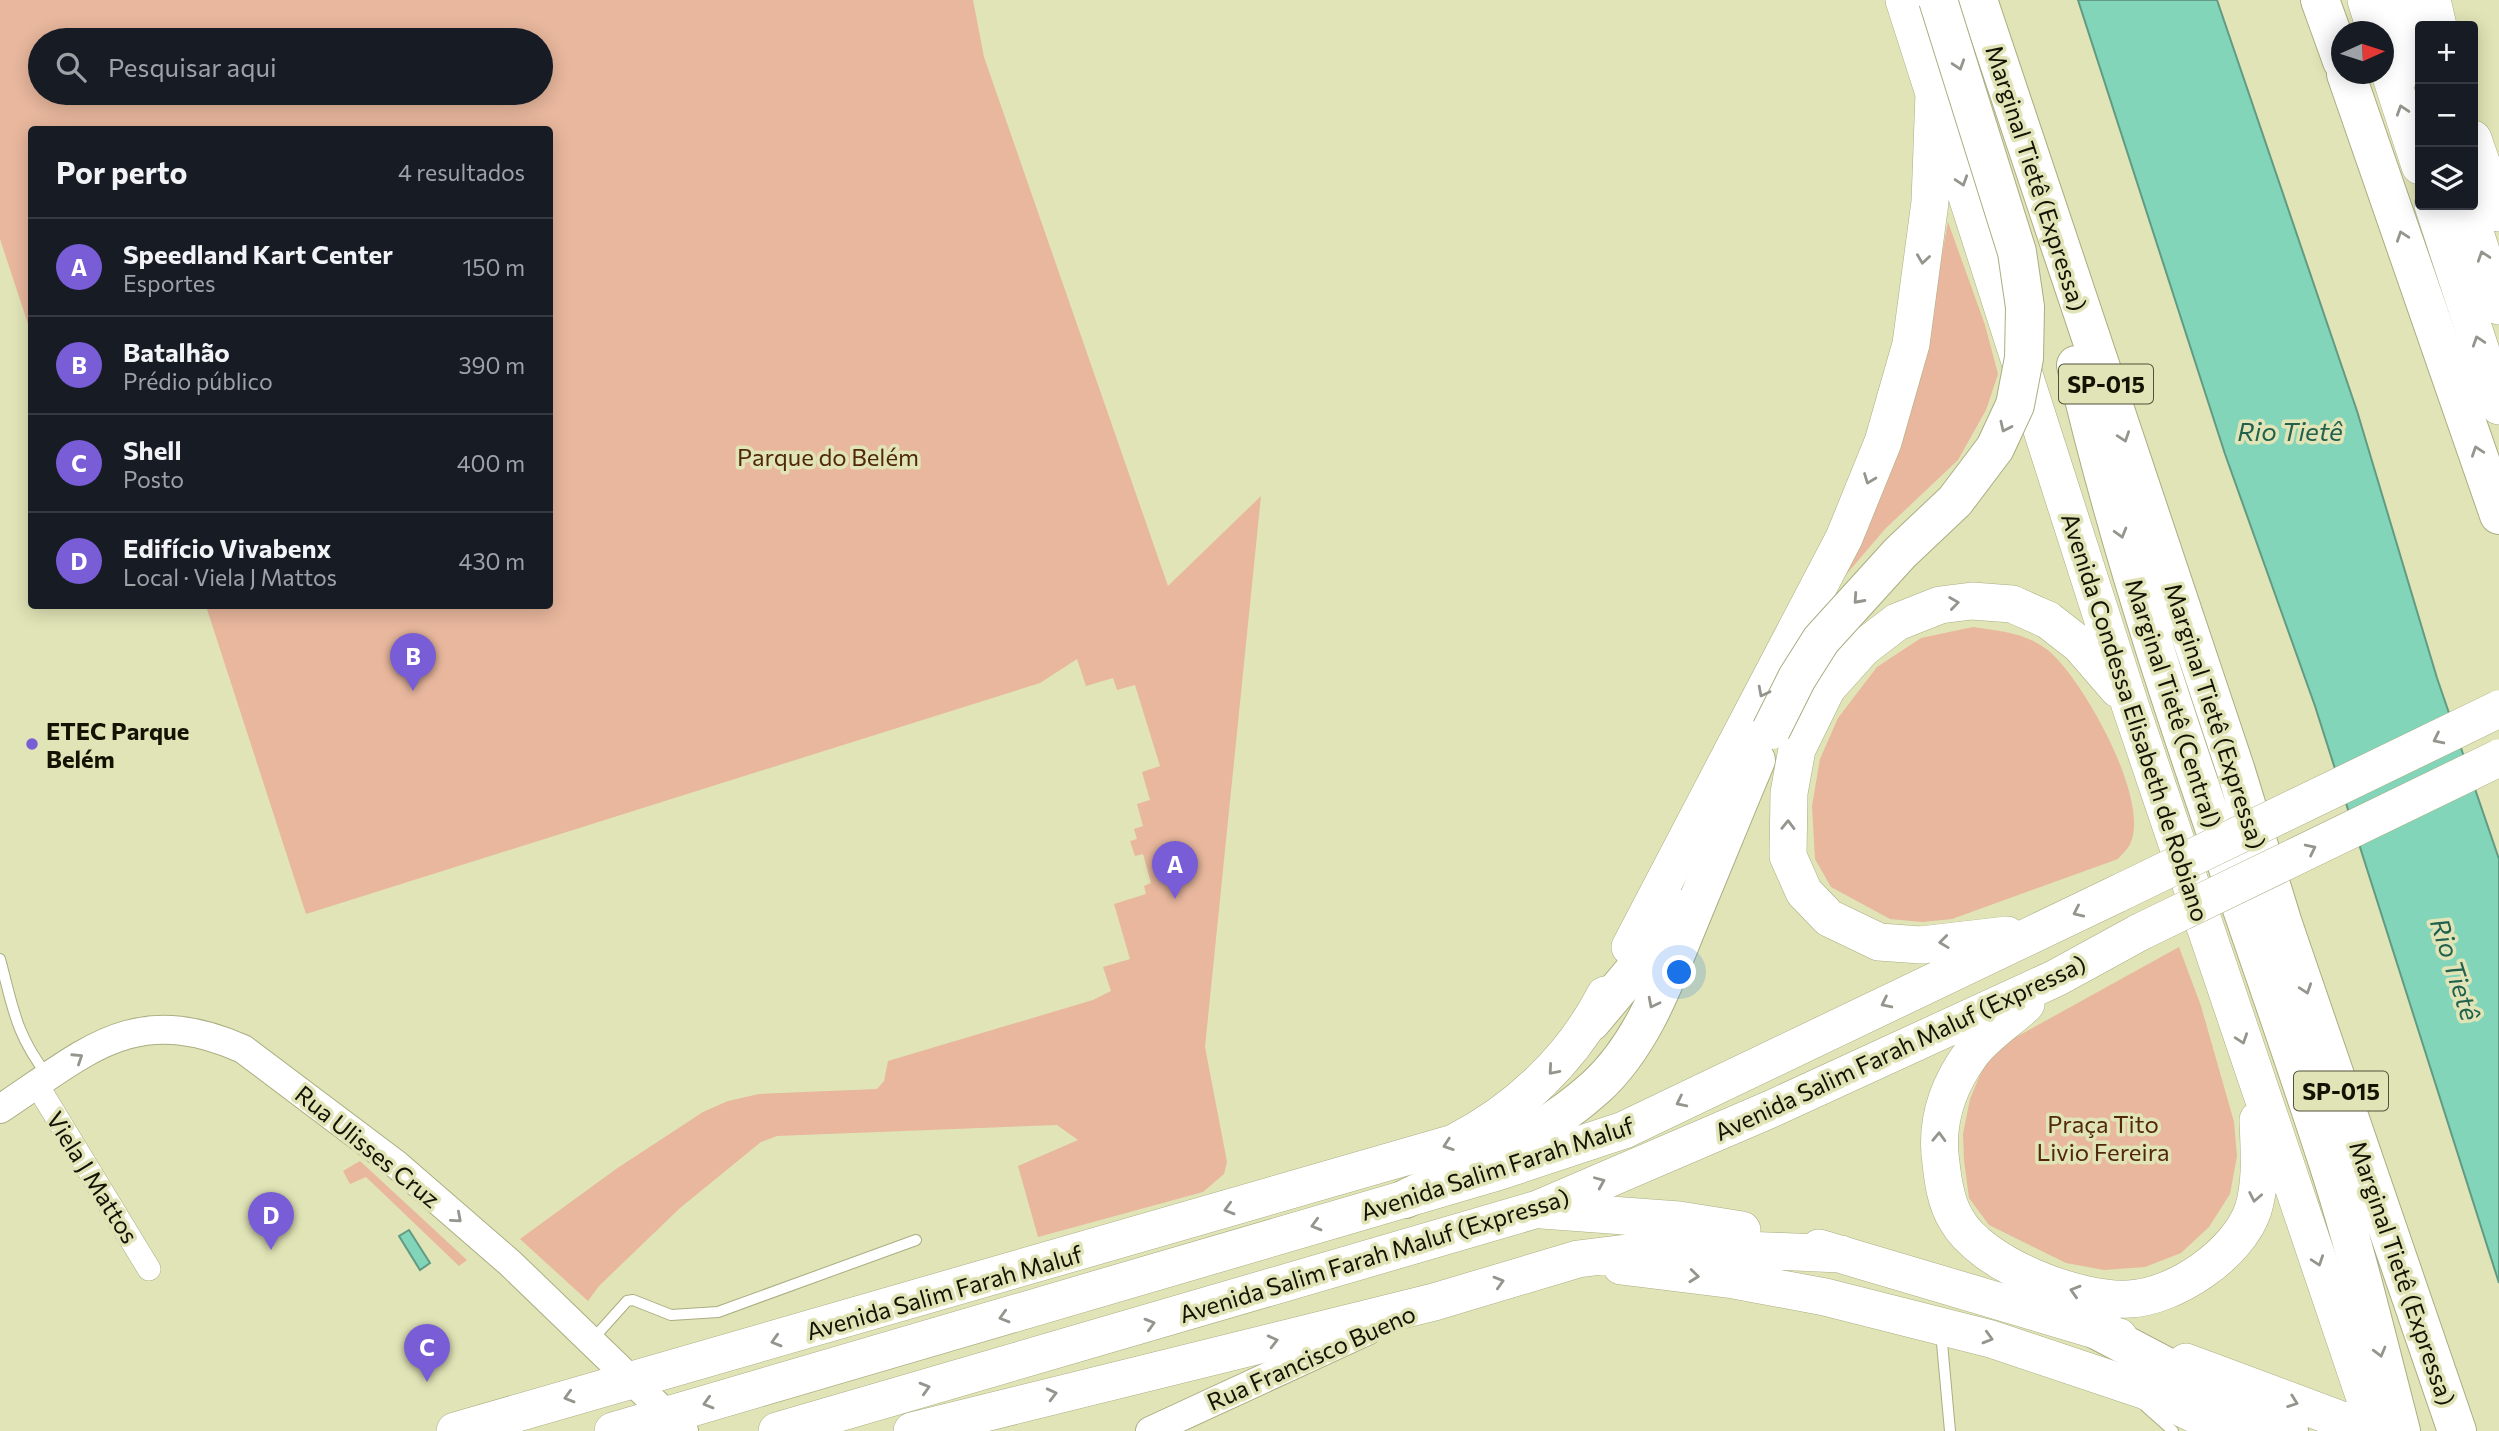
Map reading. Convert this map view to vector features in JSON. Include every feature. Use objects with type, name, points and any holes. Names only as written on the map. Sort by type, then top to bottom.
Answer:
[{"type":"highway","name":"Avenida Condessa Elisabeth de Robiano","points":[[1904,0],[2131,708],[2373,1431]]},
{"type":"highway","points":[[1591,1022],[1643,960],[1764,745],[1797,678],[1821,640],[1900,553],[1955,501],[1995,448],[2015,405],[2024,358],[2025,307],[2017,252],[1938,0]]},
{"type":"highway","name":"Marginal Tietê (Expressa)","points":[[1978,0],[2235,768],[2283,924],[2457,1431]]},
{"type":"highway","points":[[2320,0],[2331,30]]},
{"type":"highway","points":[[2365,0],[2372,21]]},
{"type":"highway","points":[[2396,0],[2415,55]]},
{"type":"highway","points":[[2412,0],[2416,21]]},
{"type":"highway","points":[[2432,0],[2437,21]]},
{"type":"highway","points":[[2349,84],[2499,515]]},
{"type":"highway","points":[[2393,84],[2415,151]]},
{"type":"highway","name":"Avenida Salim Farah Maluf","points":[[455,1431],[1454,1143],[1480,1130],[1545,1079],[1591,1022],[1844,538],[1883,442],[1911,344],[1930,202],[1934,93]]},
{"type":"highway","points":[[2476,147],[2499,213]]},
{"type":"highway","points":[[2435,210],[2499,406]]},
{"type":"highway","points":[[2468,210],[2499,306]]},
{"type":"highway","name":"Marginal Tietê (Central)","points":[[2054,228],[2066,321],[2135,583],[2249,935],[2330,1168]]},
{"type":"highway","points":[[2036,931],[1921,945],[1889,943],[1879,942],[1829,918],[1804,892],[1788,856],[1789,793],[1797,750],[1827,688],[1863,648],[1897,622],[1940,605],[1972,601],[2012,604],[2048,620],[2099,664],[2131,708]]},
{"type":"highway","name":"Avenida Salim Farah Maluf","points":[[844,1364],[1497,1172],[1624,1129],[2499,709]]},
{"type":"highway","points":[[1405,1199],[1522,1142],[1562,1115],[1598,1085],[1631,1046],[1664,983],[1764,745]]},
{"type":"highway","name":"Avenida Salim Farah Maluf (Expressa)","points":[[777,1431],[862,1419],[1085,1343],[1538,1209],[1771,1109],[2056,978],[2140,932],[2499,758]]},
{"type":"highway","points":[[2056,978],[1973,1051],[1947,1097],[1937,1138],[1944,1187],[1956,1221],[1988,1254],[2029,1276],[2097,1297],[2130,1299],[2174,1285],[2222,1257],[2241,1234],[2255,1199],[2260,1175],[2256,1080]]},
{"type":"highway","points":[[2330,1168],[2401,1431]]},
{"type":"highway","name":"Marginal Tietê (Expressa)","points":[[2330,1168],[2355,1205],[2435,1431]]},
{"type":"highway","points":[[1538,1209],[1679,1220],[1763,1233],[2091,1327],[2373,1431]]},
{"type":"highway","points":[[928,1427],[1434,1302],[1578,1259],[1675,1247],[1857,1258]]},
{"type":"highway","points":[[1578,1259],[1760,1284],[1825,1297],[1991,1339],[2122,1383],[2230,1431]]},
{"type":"highway","points":[[978,1282],[1087,1292]]},
{"type":"highway","points":[[2091,1327],[2289,1431]]},
{"type":"highway","points":[[819,1328],[844,1364],[862,1419]]},
{"type":"highway","points":[[928,1427],[988,1392],[1085,1343]]},
{"type":"highway","points":[[613,1431],[677,1422],[844,1364]]},
{"type":"street","name":"Rua Ulisses Cruz","points":[[0,1109],[110,1039],[133,1031],[184,1030],[243,1049],[397,1165],[510,1263],[677,1422]]},
{"type":"street","name":"Viela J Mattos","points":[[43,1081],[149,1269]]},
{"type":"street","name":"Rua Francisco Bueno","points":[[1150,1431],[1251,1382],[1434,1302]]},
{"type":"lane","points":[[0,959],[13,1017],[43,1081]]},
{"type":"lane","points":[[592,1340],[627,1301],[633,1300],[671,1315],[718,1312],[916,1240]]},
{"type":"lane","points":[[1941,1326],[1950,1431]]},
{"type":"lane","points":[[2122,1383],[2173,1431]]},
{"type":"green space","name":"Parque do Belém","points":[[0,0],[973,0],[984,57],[1168,586],[1261,496],[1205,1047],[1227,1162],[1224,1174],[1203,1192],[1038,1237],[1018,1166],[1078,1140],[1057,1125],[777,1136],[761,1142],[680,1208],[599,1286],[588,1301],[520,1239],[616,1169],[703,1112],[728,1101],[759,1094],[877,1089],[884,1081],[888,1061],[1093,1000],[1111,991],[1103,967],[1130,959],[1114,904],[1146,894],[1144,886],[1151,883],[1143,854],[1135,856],[1130,841],[1137,839],[1134,829],[1143,826],[1137,804],[1150,800],[1142,772],[1160,766],[1135,685],[1117,690],[1113,678],[1086,686],[1077,659],[1040,683],[306,914],[207,609],[553,609],[553,126],[28,126],[28,324],[0,239]]},
{"type":"green space","points":[[1948,222],[1985,325],[1998,374],[1986,410],[1958,460],[1885,529],[1827,597],[1937,281]]},
{"type":"green space","points":[[1973,627],[2013,634],[2041,645],[2063,666],[2079,687],[2110,740],[2122,769],[2131,797],[2134,822],[2131,842],[2118,859],[1952,919],[1922,922],[1890,919],[1831,887],[1815,859],[1812,806],[1820,759],[1838,718],[1877,667],[1921,638]]},
{"type":"green space","name":"Praça Tito Livio Fereira","points":[[2179,947],[2201,1006],[2234,1122],[2237,1156],[2230,1194],[2209,1227],[2181,1253],[2145,1267],[2104,1270],[2066,1263],[1989,1225],[1969,1198],[1963,1134],[1970,1099],[1983,1068],[2009,1041]]},
{"type":"green space","points":[[360,1161],[467,1260],[459,1266],[366,1177],[350,1184],[343,1171]]},
{"type":"water","name":"Rio Tietê","points":[[2078,0],[2217,0],[2357,411],[2437,678],[2499,859],[2499,1283],[2315,706],[2225,454]]},
{"type":"water","points":[[409,1230],[430,1263],[420,1270],[399,1236]]},
{"type":"place","name":"Batalhão","points":[[413,691]]},
{"type":"place","name":"ETEC Parque Belém","points":[[32,744]]},
{"type":"place","name":"Speedland Kart Center","points":[[1175,899]]},
{"type":"place","name":"Edifício Vivabenx","points":[[271,1250]]},
{"type":"place","name":"Shell","points":[[427,1382]]}]
